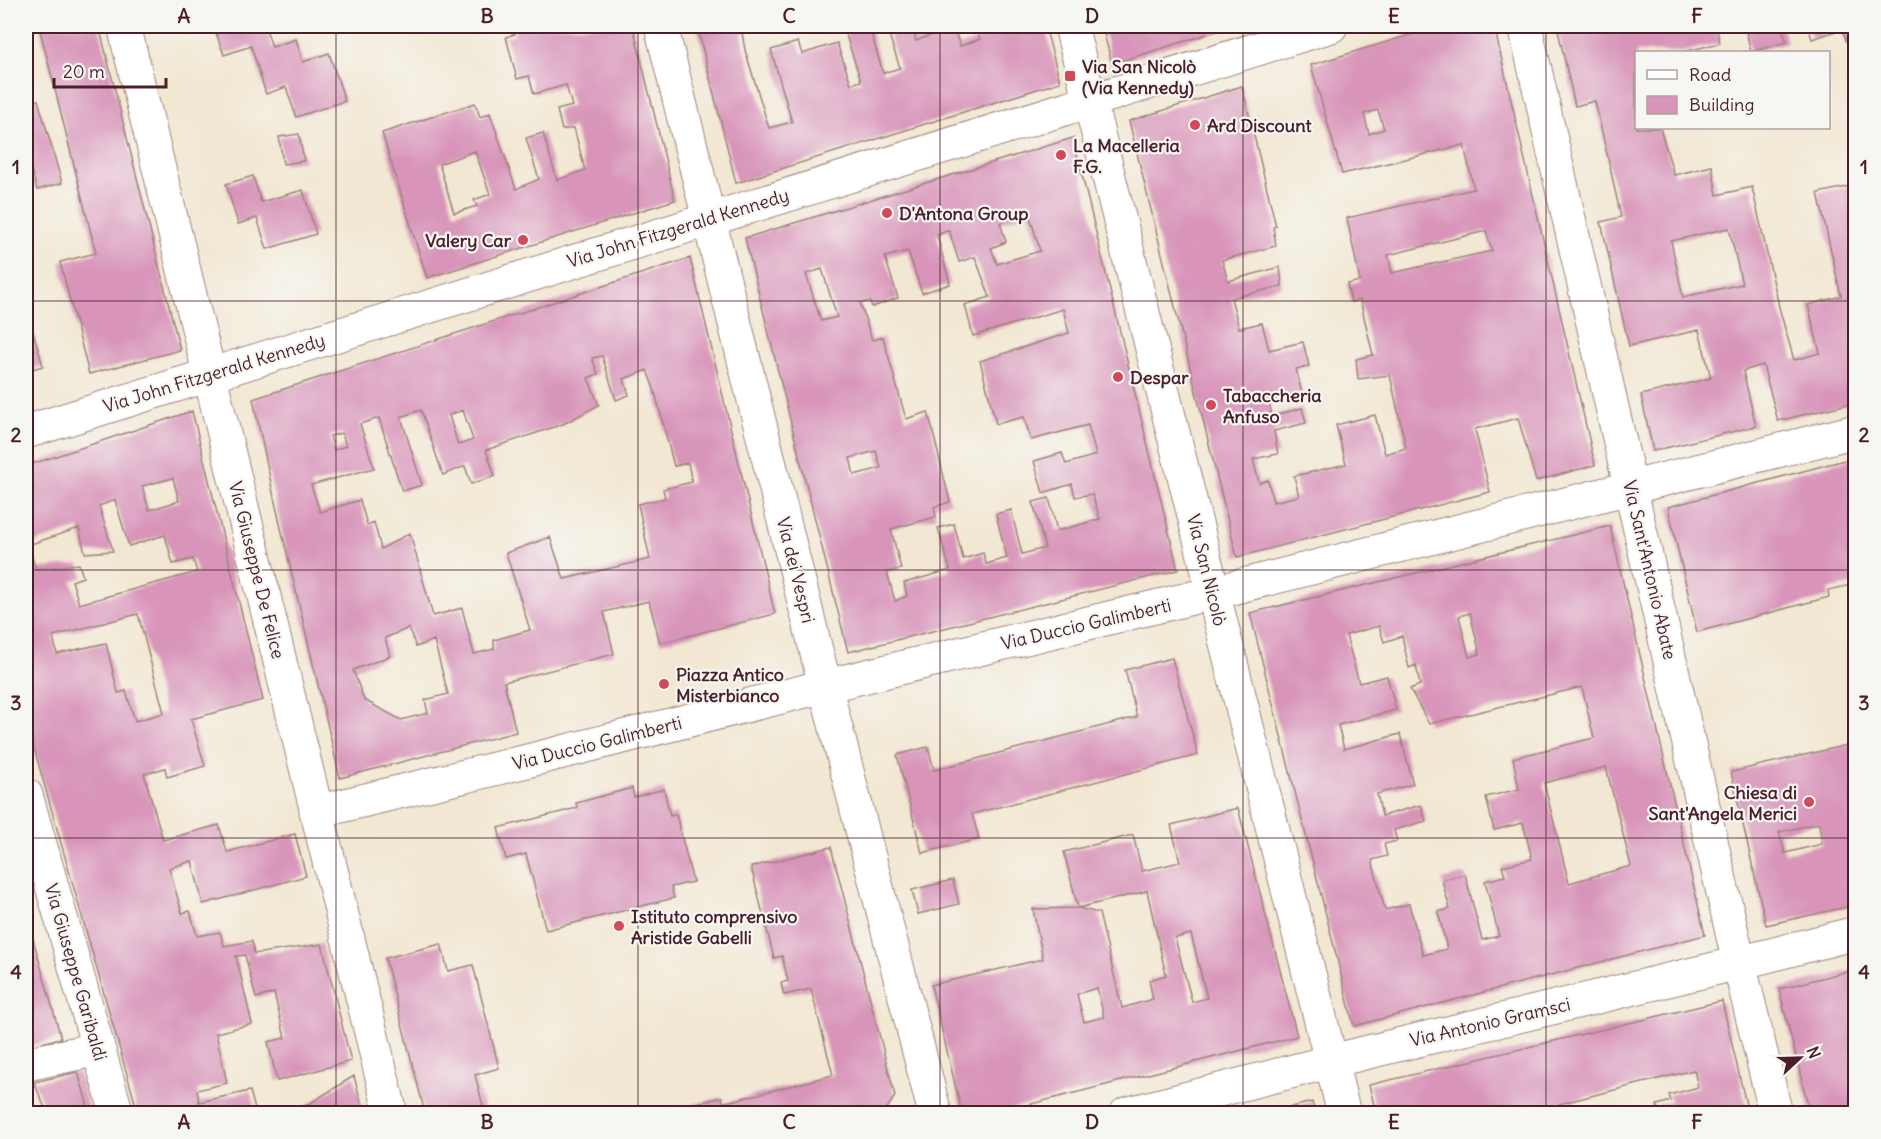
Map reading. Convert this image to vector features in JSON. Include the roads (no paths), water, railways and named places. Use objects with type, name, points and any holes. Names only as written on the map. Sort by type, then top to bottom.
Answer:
[{"type":"street","name":"Via Giuseppe De Felice","points":[[124,26],[391,1113]]},
{"type":"street","name":"Via dei Vespri","points":[[661,26],[825,686],[935,1113]]},
{"type":"street","name":"Via San Nicolò","points":[[1071,26],[1344,1113]]},
{"type":"street","name":"Via John Fitzgerald Kennedy","points":[[26,432],[1331,26]]},
{"type":"street","name":"Via Sant'Antonio Abate","points":[[1525,26],[1739,963],[1776,1113]]},
{"type":"street","name":"Via Duccio Galimberti","points":[[316,812],[1213,593],[1856,431]]},
{"type":"street","name":"Via Giuseppe Garibaldi","points":[[26,795],[117,1113]]},
{"type":"street","name":"Via Antonio Gramsci","points":[[1126,1113],[1856,933]]},
{"type":"street","points":[[26,1064],[98,1049]]},
{"type":"place","name":"Via San Nicolò (Via Kennedy)","points":[[1070,76]]},
{"type":"place","name":"Ard Discount","points":[[1195,125]]},
{"type":"place","name":"La Macelleria F.G.","points":[[1061,155]]},
{"type":"place","name":"D'Antona Group","points":[[887,213]]},
{"type":"place","name":"Valery Car","points":[[523,240]]},
{"type":"place","name":"Despar","points":[[1118,377]]},
{"type":"place","name":"Tabaccheria Anfuso","points":[[1211,405]]},
{"type":"place","name":"Piazza Antico Misterbianco","points":[[664,684]]},
{"type":"place","name":"Chiesa di Sant'Angela Merici","points":[[1809,802]]},
{"type":"place","name":"Istituto comprensivo Aristide Gabelli","points":[[619,926]]}]
